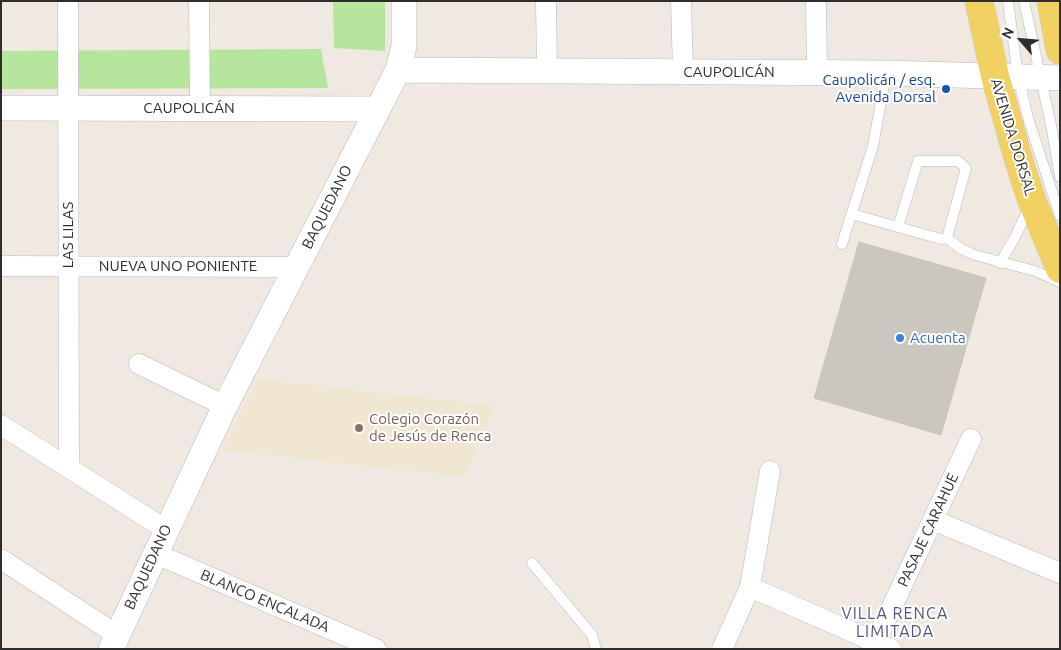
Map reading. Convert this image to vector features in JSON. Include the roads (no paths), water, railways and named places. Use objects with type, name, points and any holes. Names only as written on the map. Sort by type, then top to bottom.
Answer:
[{"type":"main road","name":"AVENIDA DORSAL","points":[[979,1],[1028,77],[1032,201],[1060,269]]},
{"type":"main road","points":[[1051,1],[1060,50]]},
{"type":"street","name":"LAS LILAS","points":[[68,1],[69,468]]},
{"type":"street","points":[[200,1],[200,108]]},
{"type":"street","name":"BAQUEDANO","points":[[114,642],[165,529],[225,406],[398,70],[404,46],[404,1]]},
{"type":"street","points":[[546,1],[547,71]]},
{"type":"street","points":[[681,1],[683,72]]},
{"type":"street","points":[[816,1],[817,73]]},
{"type":"street","name":"CAUPOLICÁN","points":[[398,70],[886,73],[1028,77]]},
{"type":"street","name":"CAUPOLICÁN","points":[[1,108],[377,109]]},
{"type":"street","name":"NUEVA UNO PONIENTE","points":[[1,266],[295,267]]},
{"type":"street","points":[[139,364],[225,406]]},
{"type":"street","points":[[1,425],[165,529]]},
{"type":"street","name":"PASAJE CARAHUE","points":[[880,647],[933,520],[971,439]]},
{"type":"street","points":[[722,649],[750,588],[770,471]]},
{"type":"street","points":[[933,520],[1060,573]]},
{"type":"street","name":"BLANCO ENCALADA","points":[[154,553],[376,649]]},
{"type":"street","points":[[1,559],[114,642]]},
{"type":"street","points":[[750,588],[880,647]]},
{"type":"lane","points":[[1008,1],[1028,77],[1060,177]]},
{"type":"lane","points":[[1024,1],[1029,121],[1060,216]]},
{"type":"lane","points":[[842,244],[873,146],[886,73]]},
{"type":"lane","points":[[898,227],[918,161],[958,161],[966,168],[947,238]]},
{"type":"lane","points":[[1000,263],[1032,201]]},
{"type":"lane","points":[[852,214],[941,239],[947,238],[961,249],[1000,263],[1035,271],[1060,282]]},
{"type":"lane","points":[[532,563],[592,635],[596,649]]},
{"type":"place","name":"Caupolicán / esq. Avenida Dorsal","points":[[946,89]]},
{"type":"place","name":"Acuenta","points":[[900,338]]},
{"type":"place","name":"Colegio Corazón de Jesús de Renca","points":[[359,428]]},
{"type":"district","name":"VILLA RENCA LIMITADA","points":[[895,623]]}]
